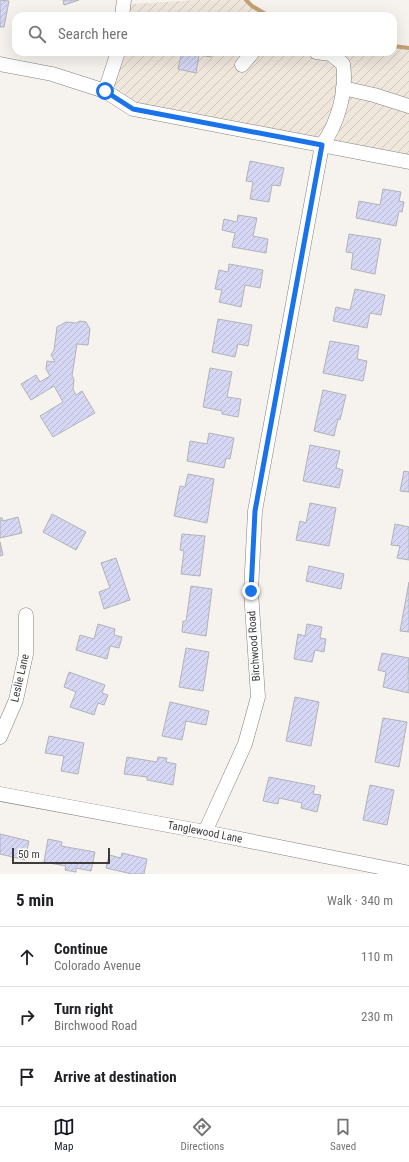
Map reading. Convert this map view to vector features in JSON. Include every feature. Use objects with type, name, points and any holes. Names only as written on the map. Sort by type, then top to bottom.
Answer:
[{"type":"street","points":[[122,12],[124,0]]},
{"type":"street","points":[[105,91],[117,56]]},
{"type":"street","points":[[242,65],[250,56]]},
{"type":"street","points":[[322,145],[331,134],[336,122],[345,75],[343,64],[333,56]]},
{"type":"street","points":[[0,64],[52,74],[105,91],[133,109],[409,162]]},
{"type":"street","points":[[343,88],[374,95],[409,106]]},
{"type":"street","name":"Birchwood Road","points":[[205,832],[245,744],[258,697],[251,591],[255,511],[322,145]]},
{"type":"street","name":"Leslie Lane","points":[[0,737],[16,700],[23,669],[26,654],[26,615]]},
{"type":"street","name":"Tanglewood Lane","points":[[0,794],[205,832],[409,873]]},
{"type":"shaded area","points":[[194,0],[246,0],[252,6],[262,12],[118,12],[119,5]]},
{"type":"shaded area","points":[[397,46],[409,48],[409,157],[134,105],[102,84],[108,56],[397,56]]},
{"type":"building","points":[[0,0],[9,1],[4,27],[0,27]]},
{"type":"building","points":[[63,0],[79,0],[64,5]]},
{"type":"building","points":[[181,56],[199,56],[196,73],[178,69]]},
{"type":"building","points":[[250,161],[284,168],[280,186],[272,185],[269,202],[250,199],[253,182],[246,181]]},
{"type":"building","points":[[383,189],[401,192],[399,201],[404,202],[402,212],[399,211],[396,226],[356,218],[359,201],[380,205]]},
{"type":"building","points":[[238,215],[257,218],[253,236],[268,239],[266,253],[232,247],[235,233],[222,230],[224,219],[237,222]]},
{"type":"building","points":[[349,234],[381,239],[375,274],[351,269],[353,253],[346,252]]},
{"type":"building","points":[[229,264],[263,270],[260,288],[245,285],[241,307],[219,302],[222,290],[215,289],[219,270],[228,272]]},
{"type":"building","points":[[355,289],[385,295],[381,315],[370,313],[367,328],[333,321],[336,307],[350,310]]},
{"type":"building","points":[[218,319],[252,325],[248,346],[238,344],[235,357],[212,352]]},
{"type":"building","points":[[80,321],[86,322],[90,329],[88,345],[77,344],[72,376],[74,379],[73,389],[76,395],[82,391],[95,413],[53,437],[40,416],[63,402],[54,386],[31,400],[21,384],[36,375],[40,382],[50,376],[46,369],[47,361],[55,362],[51,355],[54,350],[57,327],[66,322],[76,323]]},
{"type":"building","points":[[330,341],[359,346],[357,359],[367,361],[363,381],[323,373]]},
{"type":"building","points":[[210,368],[232,372],[227,397],[241,399],[238,417],[222,414],[222,411],[203,407]]},
{"type":"building","points":[[323,390],[346,395],[340,420],[338,419],[334,436],[314,431]]},
{"type":"building","points":[[209,433],[234,438],[230,459],[226,458],[224,468],[187,461],[190,441],[207,444]]},
{"type":"building","points":[[310,445],[340,451],[336,468],[343,470],[339,488],[303,481]]},
{"type":"building","points":[[404,471],[409,472],[409,492],[400,491]]},
{"type":"building","points":[[188,474],[214,479],[207,523],[174,516],[180,486],[185,487]]},
{"type":"building","points":[[310,503],[336,508],[329,546],[296,540],[300,521],[306,523]]},
{"type":"building","points":[[52,514],[86,532],[76,550],[43,532]]},
{"type":"building","points":[[18,517],[22,533],[0,538],[0,518],[2,518],[3,521]]},
{"type":"building","points":[[395,524],[409,527],[409,560],[397,558],[400,546],[391,545]]},
{"type":"building","points":[[182,534],[205,536],[200,576],[181,574],[184,551],[180,550]]},
{"type":"building","points":[[0,542],[3,555],[0,556]]},
{"type":"building","points":[[116,558],[130,600],[104,609],[99,592],[110,588],[101,563]]},
{"type":"building","points":[[309,566],[344,574],[341,589],[306,581]]},
{"type":"building","points":[[409,582],[409,632],[400,631]]},
{"type":"building","points":[[191,586],[212,589],[206,636],[182,632],[183,621],[186,621]]},
{"type":"building","points":[[98,624],[115,629],[114,635],[122,637],[119,648],[110,646],[107,659],[76,650],[80,635],[94,639]]},
{"type":"building","points":[[307,624],[322,627],[320,638],[326,639],[324,652],[315,650],[312,662],[294,659],[298,634],[305,636]]},
{"type":"building","points":[[186,648],[209,652],[203,691],[179,687]]},
{"type":"building","points":[[382,653],[409,658],[409,693],[383,687],[386,672],[378,670]]},
{"type":"building","points":[[69,672],[105,685],[102,693],[108,695],[104,705],[98,703],[94,715],[70,707],[76,692],[64,687]]},
{"type":"building","points":[[295,697],[319,702],[311,746],[286,741]]},
{"type":"building","points":[[170,702],[209,711],[206,725],[186,721],[182,740],[162,736]]},
{"type":"building","points":[[383,718],[407,722],[399,767],[375,762]]},
{"type":"building","points":[[49,736],[84,743],[78,774],[61,771],[64,756],[45,753]]},
{"type":"building","points":[[127,757],[157,762],[158,757],[167,758],[166,762],[176,764],[173,785],[147,780],[147,777],[124,774]]},
{"type":"building","points":[[269,777],[315,786],[313,794],[321,795],[317,812],[301,808],[302,803],[279,798],[278,804],[263,801]]},
{"type":"building","points":[[370,785],[394,790],[387,825],[363,820]]},
{"type":"building","points":[[0,834],[29,841],[25,860],[0,854]]},
{"type":"building","points":[[48,839],[62,842],[61,846],[95,852],[91,871],[76,868],[76,872],[65,870],[66,866],[44,862]]},
{"type":"building","points":[[122,853],[147,859],[144,874],[132,874],[106,868],[109,855],[121,858]]},
{"type":"waterway","points":[[246,0],[252,6],[262,12]]},
{"type":"waterway","points":[[397,46],[409,48]]},
{"type":"route","points":[[105,91],[133,109],[322,145],[255,511],[251,591]]}]
